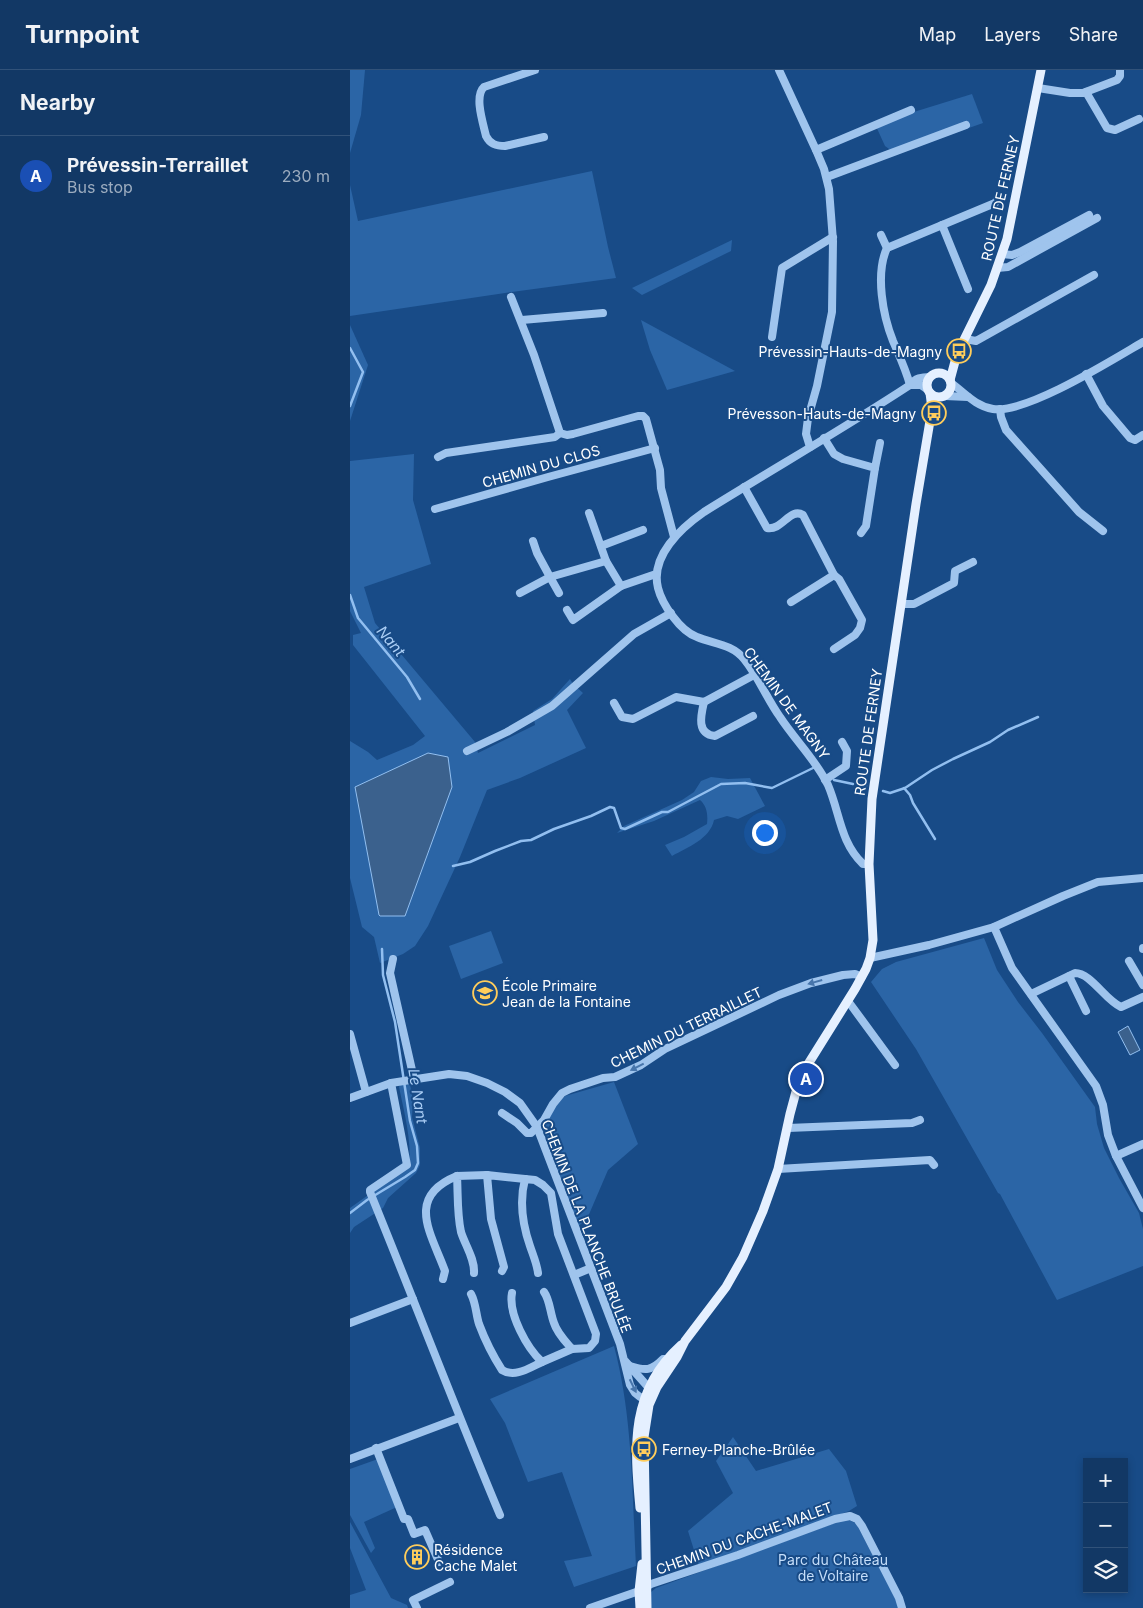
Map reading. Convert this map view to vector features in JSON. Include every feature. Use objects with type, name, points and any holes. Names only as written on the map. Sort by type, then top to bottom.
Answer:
[{"type":"main road","name":"ROUTE DE FERNEY","points":[[950,381],[958,354],[997,268],[1012,220],[1041,70]]},
{"type":"main road","name":"ROUTE DE FERNEY","points":[[935,375],[958,354]]},
{"type":"main road","points":[[935,375],[945,375],[950,381],[949,391],[936,394],[927,383],[935,375]]},
{"type":"main road","name":"ROUTE DE FERNEY","points":[[685,1341],[732,1277],[760,1218],[778,1169],[797,1088],[808,1063],[848,1001],[862,977],[870,958],[873,940],[869,864],[872,799],[901,604],[932,408],[936,394]]},
{"type":"main road","points":[[640,1608],[642,1589],[644,1438],[648,1395],[667,1359],[685,1341]]},
{"type":"main road","points":[[648,1395],[677,1357],[685,1341]]},
{"type":"main road","points":[[642,1589],[647,1608]]},
{"type":"street","points":[[535,70],[484,87],[480,93],[479,101],[486,136],[492,144],[504,146],[544,137]]},
{"type":"street","points":[[779,70],[827,177],[833,237],[832,312],[817,386],[808,418],[806,434],[810,447]]},
{"type":"street","points":[[1038,88],[1070,93],[1086,92],[1117,80],[1120,76],[1120,70]]},
{"type":"street","points":[[1086,92],[1106,128],[1115,130],[1139,119]]},
{"type":"street","points":[[816,150],[911,110]]},
{"type":"street","points":[[827,177],[966,125]]},
{"type":"street","points":[[910,385],[886,319],[881,278],[884,255],[887,248],[995,203],[998,199]]},
{"type":"street","points":[[997,268],[1008,268],[1093,216],[1020,252],[1012,255],[1002,254]]},
{"type":"street","points":[[942,224],[968,289]]},
{"type":"street","points":[[881,234],[887,248]]},
{"type":"street","points":[[772,337],[782,268],[833,237]]},
{"type":"street","points":[[965,339],[976,341],[1094,275]]},
{"type":"street","name":"CHEMIN DU CLOS","points":[[512,297],[522,320],[560,433]]},
{"type":"street","points":[[522,320],[603,312]]},
{"type":"street","points":[[950,381],[968,397],[989,408],[1000,409],[1017,406],[1044,396],[1143,342]]},
{"type":"street","points":[[1086,374],[1109,414],[1130,438],[1135,440],[1143,435]]},
{"type":"street","points":[[566,610],[574,620],[621,586],[656,574],[659,561],[674,537],[696,517],[858,419],[910,385],[917,378],[935,375]]},
{"type":"street","points":[[910,385],[921,385],[936,394],[968,397]]},
{"type":"street","points":[[1000,409],[1006,430],[1079,512],[1103,531]]},
{"type":"street","name":"CHEMIN DU CLOS","points":[[560,433],[573,434],[626,418],[643,416],[649,426],[655,448],[660,470],[661,488],[674,537]]},
{"type":"street","name":"CHEMIN DU CLOS","points":[[438,457],[446,453],[555,437],[560,433]]},
{"type":"street","points":[[824,438],[834,454],[843,459],[875,468]]},
{"type":"street","points":[[861,533],[866,526],[880,443]]},
{"type":"street","name":"CHEMIN DU CLOS","points":[[435,509],[655,448]]},
{"type":"street","points":[[744,487],[767,528],[775,528],[796,513],[803,515],[834,575],[840,579],[862,620],[860,628],[855,635],[834,649]]},
{"type":"street","points":[[589,513],[606,561],[621,586]]},
{"type":"street","points":[[601,546],[642,530]]},
{"type":"street","points":[[533,541],[537,553],[559,593]]},
{"type":"street","points":[[520,593],[550,577],[606,561]]},
{"type":"street","points":[[901,604],[914,604],[954,583],[954,571],[973,562]]},
{"type":"street","name":"CHEMIN DE MAGNY","points":[[656,574],[662,599],[681,626],[693,635],[737,652],[748,665],[780,718],[814,762],[825,780],[836,807],[846,841],[854,856],[863,864],[869,864]]},
{"type":"street","points":[[791,602],[834,575]]},
{"type":"street","points":[[467,751],[507,732],[552,706],[634,634],[671,614]]},
{"type":"street","points":[[614,703],[622,717],[633,719],[676,697],[704,702],[754,676]]},
{"type":"street","points":[[704,702],[700,720],[702,729],[709,736],[715,736],[753,716]]},
{"type":"street","points":[[825,780],[846,766],[847,751],[842,742]]},
{"type":"street","points":[[870,958],[929,945],[994,927],[1098,882],[1143,878]]},
{"type":"street","points":[[994,927],[1012,968],[1096,1086],[1103,1105],[1108,1135],[1116,1156],[1140,1195],[1143,1208]]},
{"type":"street","points":[[393,958],[390,973],[411,1079]]},
{"type":"street","points":[[1129,961],[1143,985]]},
{"type":"street","points":[[1031,994],[1075,973],[1081,973],[1115,1004],[1121,1007],[1143,997]]},
{"type":"street","name":"CHEMIN DU TERRAILLET","points":[[537,1127],[544,1120],[553,1104],[562,1094],[570,1089],[602,1078],[616,1077],[641,1066],[665,1049],[779,995],[811,983],[843,975],[855,974],[862,977]]},
{"type":"street","points":[[1069,976],[1086,1010]]},
{"type":"street","points":[[848,1001],[895,1065]]},
{"type":"street","points":[[350,1034],[353,1056],[366,1092]]},
{"type":"street","name":"CHEMIN DE LA PLANCHE BRULÉE","points":[[350,1098],[395,1082],[449,1074],[467,1076],[487,1083],[505,1092],[520,1104],[537,1127],[628,1364],[648,1395]]},
{"type":"street","points":[[395,1082],[407,1165],[370,1190],[370,1192],[459,1418],[500,1515]]},
{"type":"street","points":[[502,1113],[517,1123],[527,1133],[531,1133],[537,1127]]},
{"type":"street","points":[[787,1131],[920,1120]]},
{"type":"street","points":[[787,1131],[896,1128]]},
{"type":"street","points":[[1116,1156],[1143,1144]]},
{"type":"street","points":[[778,1169],[930,1160],[934,1165]]},
{"type":"street","points":[[488,1175],[490,1219],[504,1267],[502,1271]]},
{"type":"street","points":[[443,1279],[444,1271],[426,1220],[426,1207],[429,1197],[434,1190],[446,1180],[457,1176],[488,1175],[535,1180],[550,1193],[558,1234],[596,1334],[595,1341],[589,1348],[572,1350],[514,1374],[508,1374],[502,1370],[483,1334],[471,1294]]},
{"type":"street","points":[[457,1176],[462,1232],[474,1267],[474,1273]]},
{"type":"street","points":[[525,1179],[522,1190],[521,1211],[526,1233],[538,1267],[538,1273]]},
{"type":"street","points":[[573,1271],[589,1264]]},
{"type":"street","points":[[544,1292],[547,1296],[555,1325],[572,1350]]},
{"type":"street","points":[[512,1293],[510,1300],[522,1334],[529,1348],[542,1362]]},
{"type":"street","points":[[350,1323],[413,1299]]},
{"type":"street","points":[[628,1364],[642,1370],[649,1370],[655,1367],[662,1359],[667,1359]]},
{"type":"street","name":"CHEMIN DE LA PLANCHE BRULÉE","points":[[628,1364],[630,1384],[635,1393],[648,1395]]},
{"type":"street","points":[[350,1459],[459,1418]]},
{"type":"street","points":[[376,1448],[404,1519],[408,1519],[414,1534],[426,1530],[439,1562]]},
{"type":"street","name":"CHEMIN DU CACHE-MALET","points":[[590,1608],[835,1519],[850,1516],[857,1519],[862,1526],[899,1598],[902,1608]]},
{"type":"street","points":[[417,1608],[413,1600],[450,1582]]},
{"type":"green space","points":[[350,70],[365,70],[361,115],[350,153]]},
{"type":"green space","points":[[972,94],[983,123],[896,154],[885,146],[875,124]]},
{"type":"green space","points":[[592,171],[616,278],[350,316],[350,185],[358,221]]},
{"type":"green space","points":[[732,240],[731,251],[642,295],[632,288]]},
{"type":"green space","points":[[641,320],[735,371],[667,390],[650,350]]},
{"type":"green space","points":[[350,325],[368,365],[350,421]]},
{"type":"green space","points":[[414,454],[413,500],[431,564],[364,587],[375,623],[475,742],[478,753],[535,725],[533,711],[552,699],[570,679],[583,693],[567,710],[586,748],[520,778],[487,790],[460,857],[428,926],[415,946],[403,954],[380,963],[374,937],[362,927],[350,878],[350,741],[377,760],[413,745],[425,736],[353,645],[353,635],[361,633],[350,611],[350,461]]},
{"type":"green space","points":[[711,777],[728,779],[750,778],[765,806],[738,819],[727,816],[714,820],[712,827],[703,837],[672,856],[665,845],[707,824],[706,811],[700,800],[654,821],[617,833],[624,826],[682,800],[694,792],[701,781]]},
{"type":"green space","points":[[491,931],[503,963],[461,979],[449,946]]},
{"type":"green space","points":[[984,938],[997,970],[1018,1002],[1095,1107],[1097,1124],[1104,1148],[1139,1213],[1143,1229],[1143,1266],[1057,1300],[1000,1194],[916,1049],[871,982],[882,969],[896,962]]},
{"type":"green space","points":[[614,1082],[638,1144],[608,1170],[587,1219],[576,1228],[548,1138],[543,1132],[552,1110],[565,1096]]},
{"type":"green space","points":[[410,1084],[413,1101],[412,1117],[420,1148],[420,1165],[416,1173],[388,1198],[383,1208],[354,1227],[350,1233],[350,1208],[409,1166],[408,1136],[399,1087],[400,1085]]},
{"type":"green space","points":[[614,1346],[625,1400],[628,1428],[636,1566],[574,1587],[564,1561],[592,1556],[562,1472],[528,1482],[505,1423],[490,1399]]},
{"type":"green space","points":[[733,1437],[756,1471],[829,1449],[846,1471],[857,1506],[849,1511],[699,1566],[688,1531],[733,1493],[716,1461]]},
{"type":"green space","points":[[378,1459],[397,1507],[364,1522],[375,1548],[371,1553],[350,1515],[350,1469]]},
{"type":"green space","name":"Parc du Château de Voltaire","points":[[846,1519],[856,1523],[899,1608],[650,1608],[651,1592],[656,1588]]},
{"type":"green space","points":[[350,1522],[391,1598],[407,1605],[408,1608],[350,1608],[350,1595],[366,1590],[350,1548]]},
{"type":"shaded area","points":[[428,753],[448,757],[452,787],[405,916],[380,916],[355,787]]},
{"type":"shaded area","points":[[1128,1026],[1140,1050],[1130,1055],[1118,1032]]},
{"type":"waterway","name":"Nant","points":[[350,348],[363,372],[350,406]]},
{"type":"waterway","name":"Nant","points":[[350,595],[358,618],[407,677],[420,699]]},
{"type":"waterway","points":[[883,791],[890,793],[905,788],[932,770],[990,742],[1008,730],[1038,717]]},
{"type":"waterway","points":[[453,866],[470,862],[521,841],[531,840],[610,807],[614,808],[621,828],[625,829],[662,812],[668,812],[721,784],[745,783],[772,788],[813,768]]},
{"type":"waterway","points":[[834,780],[853,784]]},
{"type":"waterway","points":[[862,785],[866,786]]},
{"type":"waterway","points":[[904,788],[935,839]]},
{"type":"waterway","name":"Le Nant","points":[[350,1213],[415,1170],[418,1163],[417,1146],[410,1121],[395,1022],[383,975],[382,949]]},
{"type":"place","name":"Prévessin-Hauts-de-Magny","points":[[959,351]]},
{"type":"place","name":"Prévesson-Hauts-de-Magny","points":[[934,413]]},
{"type":"place","name":"École Primaire Jean de la Fontaine","points":[[485,993]]},
{"type":"place","name":"Prévessin-Terraillet","points":[[806,1079]]},
{"type":"place","name":"Ferney-Planche-Brûlée","points":[[644,1449]]},
{"type":"place","name":"Résidence Cache Malet","points":[[417,1557]]}]
